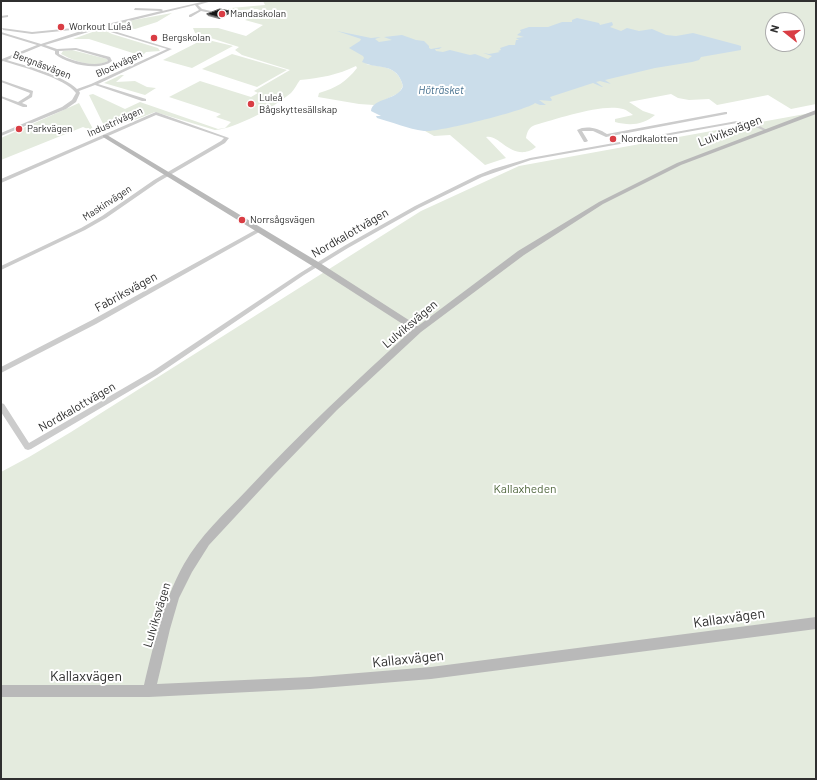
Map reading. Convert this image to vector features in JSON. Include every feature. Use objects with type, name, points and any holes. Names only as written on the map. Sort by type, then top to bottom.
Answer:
[{"type":"main road","name":"Lulviksvägen","points":[[149,691],[164,628],[174,597],[188,568],[205,542],[264,478],[334,407],[418,330],[521,253],[601,203],[679,164],[765,130],[816,112]]},
{"type":"main road","points":[[105,136],[316,265],[418,330]]},
{"type":"main road","name":"Kallaxvägen","points":[[1,691],[149,691],[310,683],[431,673],[816,623]]},
{"type":"street","points":[[134,9],[161,10],[210,1]]},
{"type":"street","points":[[195,4],[201,10],[210,12]]},
{"type":"street","points":[[2,60],[41,45],[174,6]]},
{"type":"street","points":[[190,16],[201,10]]},
{"type":"street","points":[[1,17],[7,16]]},
{"type":"street","points":[[1,29],[25,32],[83,28],[88,31]]},
{"type":"street","name":"Blockvägen","points":[[78,90],[95,84],[170,49],[105,29]]},
{"type":"street","points":[[1,33],[57,50],[76,49],[87,51],[109,58],[110,62],[100,66],[84,64],[60,56],[57,54],[57,50]]},
{"type":"street","name":"Bergnäsvägen","points":[[1,135],[68,105],[76,99],[78,93],[78,90],[60,80],[2,60]]},
{"type":"street","points":[[2,81],[32,92],[31,96],[19,104]]},
{"type":"street","points":[[95,84],[144,100]]},
{"type":"street","points":[[1,97],[25,106]]},
{"type":"street","points":[[586,141],[578,130],[583,128],[595,130],[606,136],[725,113]]},
{"type":"street","name":"Industrivägen","points":[[1,181],[158,114],[226,137],[226,140],[219,145]]},
{"type":"street","name":"Nordkalottvägen","points":[[1,406],[28,447],[100,407],[155,373],[316,265],[346,247],[422,205],[480,176],[509,165],[536,158],[737,122],[750,123],[765,130]]},
{"type":"street","name":"Maskinvägen","points":[[1,268],[83,229],[167,174],[219,145]]},
{"type":"street","name":"Fabriksvägen","points":[[1,370],[94,322],[259,230]]},
{"type":"green space","points":[[263,1],[816,1],[816,104],[791,109],[768,95],[717,105],[709,99],[689,100],[678,98],[671,94],[629,102],[643,111],[655,115],[641,123],[626,124],[615,122],[615,119],[633,115],[624,109],[603,108],[579,112],[535,125],[531,127],[526,138],[536,147],[527,152],[513,150],[495,138],[486,137],[506,158],[485,165],[450,135],[434,136],[425,131],[443,128],[394,60],[366,64],[384,67],[394,71],[401,79],[403,86],[399,93],[374,105],[318,97],[319,93],[336,87],[345,81],[357,68],[356,66],[329,76],[300,80],[291,93],[275,105],[244,121],[225,128],[231,122],[216,117],[221,114],[169,97],[200,81],[251,97],[258,93],[254,91],[290,70],[242,55],[235,50],[239,47],[195,33],[193,28],[218,28],[246,36],[263,25],[245,20],[263,11],[257,9],[225,11],[231,8],[265,5]]},
{"type":"green space","points":[[172,13],[157,22],[135,29],[125,27],[117,31],[106,28],[128,21]]},
{"type":"green space","points":[[98,30],[104,30],[112,34],[158,48],[160,51],[146,52],[142,56],[89,39],[73,39]]},
{"type":"green space","points":[[204,39],[233,46],[192,68],[163,60]]},
{"type":"green space","points":[[72,50],[107,59],[108,61],[90,64],[61,54],[63,51]]},
{"type":"green space","points":[[232,54],[287,70],[257,87],[202,69]]},
{"type":"green space","points":[[124,75],[116,82],[135,81],[147,87],[156,88],[145,95],[104,83]]},
{"type":"green space","points":[[93,94],[125,109],[140,102],[218,129],[222,128],[215,130],[155,112],[132,121],[114,125],[106,130],[89,95]]},
{"type":"green space","points":[[79,103],[93,129],[90,130],[83,127],[1,160],[1,138]]},
{"type":"green space","name":"Kallaxheden","points":[[816,112],[816,779],[1,779],[1,472],[71,432],[421,211],[519,166]]},
{"type":"water","name":"Höträsket","points":[[577,18],[599,23],[600,25],[612,22],[613,25],[610,27],[621,31],[627,28],[639,31],[652,29],[666,35],[676,36],[693,33],[741,46],[741,50],[701,57],[699,60],[692,62],[655,68],[605,80],[611,84],[600,81],[596,82],[603,87],[593,83],[550,97],[552,100],[551,101],[539,100],[546,105],[535,103],[516,111],[481,120],[432,131],[424,131],[377,118],[376,116],[381,116],[371,111],[372,107],[401,91],[403,86],[400,78],[392,70],[362,62],[364,58],[363,56],[349,48],[361,39],[337,31],[371,38],[381,37],[375,39],[379,42],[392,40],[384,37],[402,35],[424,41],[431,49],[442,47],[435,49],[436,51],[443,52],[450,50],[470,55],[475,54],[488,59],[492,56],[483,53],[489,54],[500,52],[498,51],[501,50],[500,48],[515,45],[516,40],[519,40],[516,38],[524,37],[517,35],[521,32],[520,30],[529,27],[548,27],[562,22],[572,22],[572,20]]},
{"type":"building","points":[[220,9],[230,11],[218,17],[207,14]]},
{"type":"place","name":"Mandaskolan","points":[[222,14]]},
{"type":"place","name":"Workout Luleå","points":[[61,27]]},
{"type":"place","name":"Bergskolan","points":[[154,38]]},
{"type":"place","name":"Luleå Bågskyttesällskap","points":[[251,104]]},
{"type":"place","name":"Parkvägen","points":[[19,129]]},
{"type":"place","name":"Nordkalotten","points":[[613,139]]},
{"type":"place","name":"Norrsågsvägen","points":[[242,220]]}]
